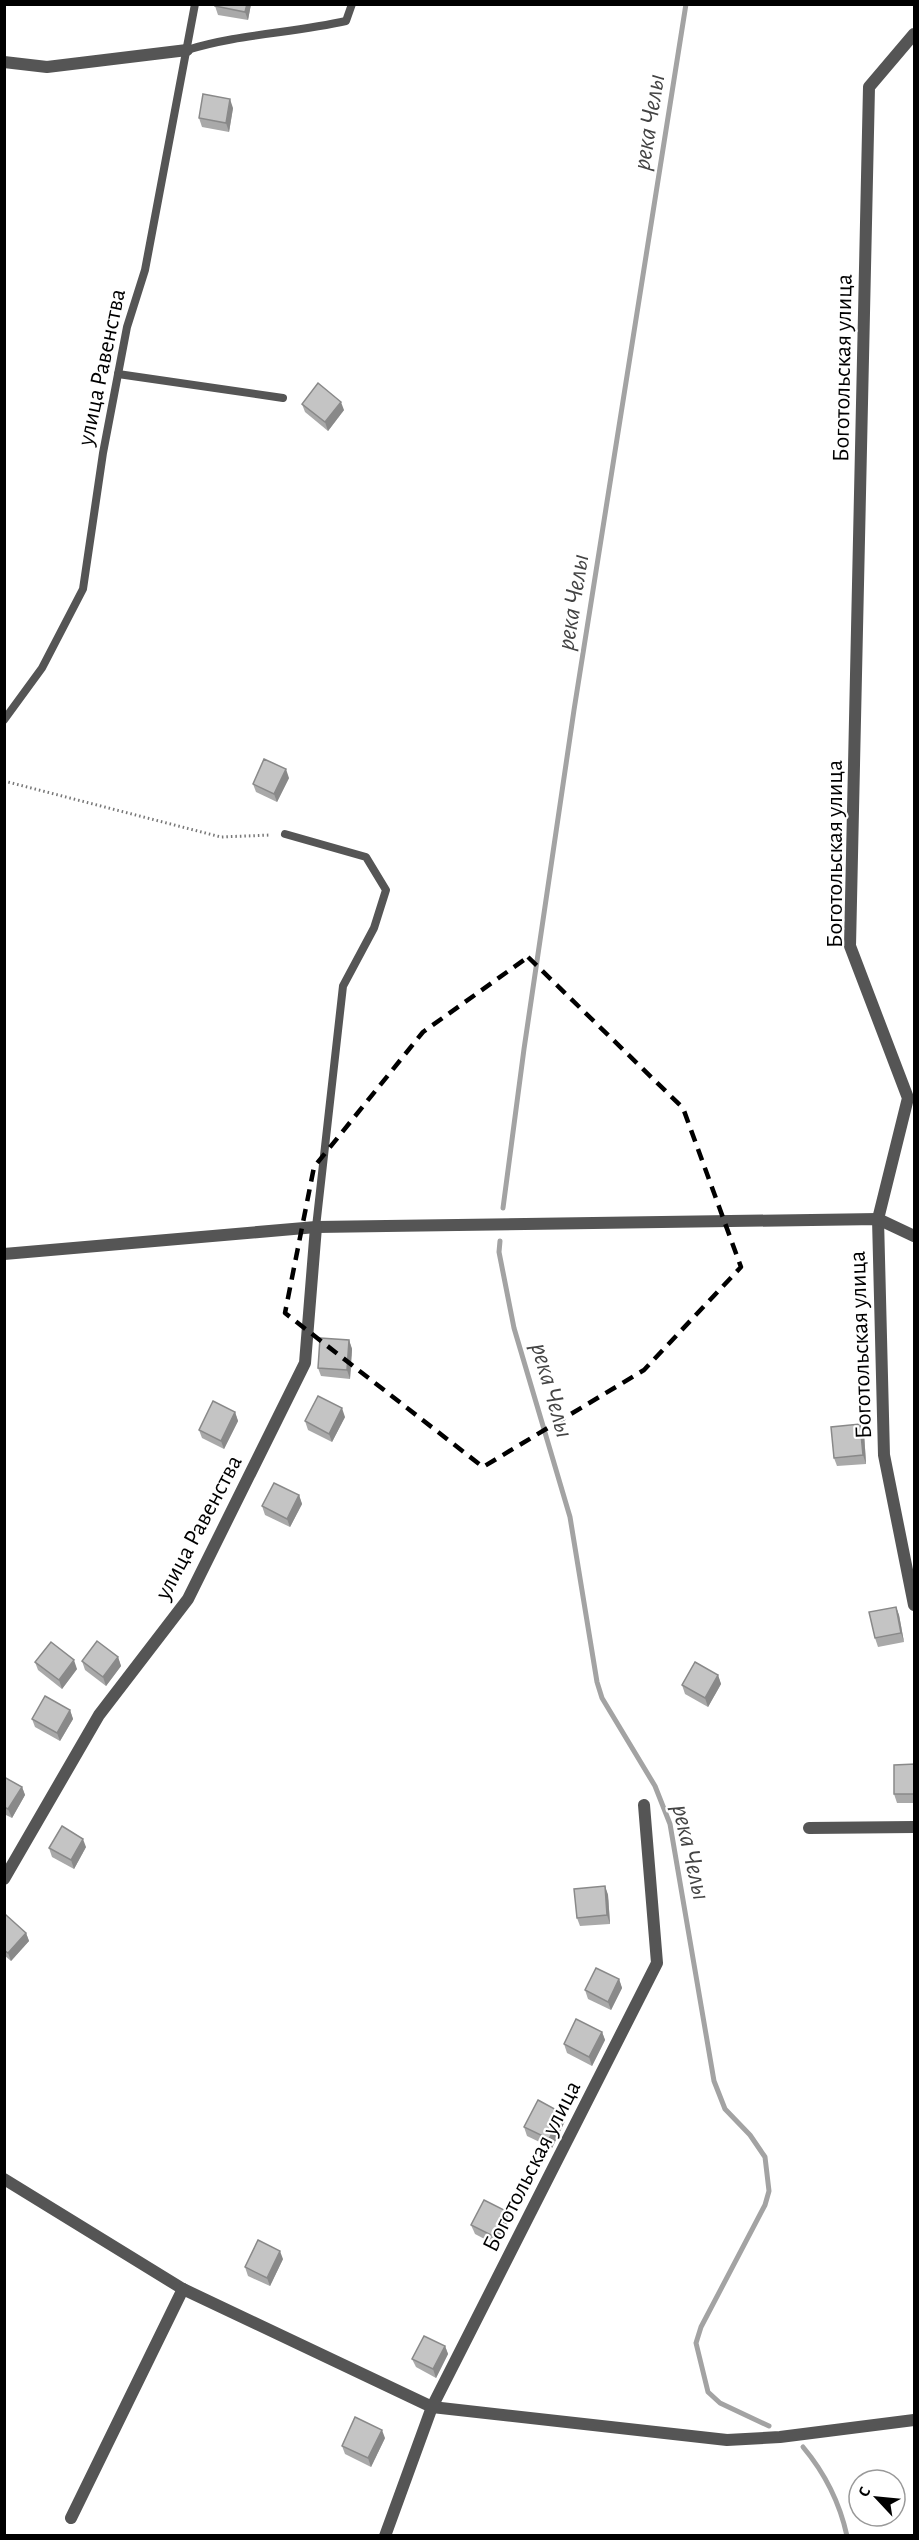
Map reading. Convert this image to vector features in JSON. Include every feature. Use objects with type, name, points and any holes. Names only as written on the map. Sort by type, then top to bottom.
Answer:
[{"type":"street","name":"Боготольская улица","points":[[915,34],[869,87],[850,946],[908,1098],[878,1219],[884,1455],[915,1605]]},
{"type":"street","points":[[4,62],[47,67],[187,50]]},
{"type":"street","points":[[4,1254],[316,1227],[878,1219],[915,1236]]},
{"type":"street","name":"улица Равенства","points":[[4,1879],[99,1715],[188,1599],[305,1363],[316,1227]]},
{"type":"street","name":"Боготольская улица","points":[[385,2535],[432,2407],[657,1963],[644,1805]]},
{"type":"street","points":[[809,1828],[915,1827]]},
{"type":"street","points":[[4,2179],[183,2289],[432,2407],[727,2440],[780,2437],[915,2420]]},
{"type":"street","points":[[71,2518],[183,2289]]},
{"type":"lane","name":"улица Равенства","points":[[4,720],[42,668],[83,589],[103,453],[118,374],[127,327],[145,270],[195,4]]},
{"type":"lane","points":[[187,50],[215,41],[316,28],[346,21],[352,4]]},
{"type":"lane","points":[[118,374],[283,398]]},
{"type":"lane","points":[[285,834],[366,857],[386,890],[374,928],[343,986],[316,1227]]},
{"type":"path","points":[[4,781],[221,837],[285,834]]},
{"type":"highlighted area","points":[[528,957],[683,1108],[741,1267],[644,1370],[483,1467],[285,1313],[314,1167],[423,1032]]},
{"type":"building","points":[[216,4],[247,4],[245,12],[215,6]]},
{"type":"building","points":[[203,94],[230,99],[226,123],[199,118]]},
{"type":"building","points":[[318,383],[341,402],[325,422],[302,404]]},
{"type":"building","points":[[264,759],[286,769],[274,794],[253,784]]},
{"type":"building","points":[[320,1338],[349,1340],[347,1370],[318,1368]]},
{"type":"building","points":[[318,1396],[342,1408],[329,1434],[305,1421]]},
{"type":"building","points":[[213,1401],[235,1412],[221,1441],[199,1430]]},
{"type":"building","points":[[860,1424],[863,1455],[834,1458],[831,1427]]},
{"type":"building","points":[[274,1483],[299,1495],[287,1519],[262,1506]]},
{"type":"building","points":[[896,1607],[901,1633],[875,1638],[869,1612]]},
{"type":"building","points":[[97,1641],[118,1657],[103,1677],[82,1661]]},
{"type":"building","points":[[51,1642],[74,1660],[59,1680],[35,1662]]},
{"type":"building","points":[[695,1662],[718,1675],[705,1698],[682,1685]]},
{"type":"building","points":[[45,1696],[70,1710],[57,1733],[32,1719]]},
{"type":"building","points":[[915,1764],[915,1794],[894,1794],[894,1765]]},
{"type":"building","points":[[4,1777],[22,1787],[8,1809],[4,1807]]},
{"type":"building","points":[[62,1826],[83,1839],[71,1860],[49,1848]]},
{"type":"building","points":[[605,1886],[607,1915],[577,1918],[574,1889]]},
{"type":"building","points":[[6,1915],[26,1933],[8,1953],[4,1950],[4,1916]]},
{"type":"building","points":[[596,1968],[619,1979],[608,2002],[585,1990]]},
{"type":"building","points":[[576,2019],[602,2032],[589,2057],[564,2044]]},
{"type":"building","points":[[538,2100],[562,2113],[549,2139],[524,2127]]},
{"type":"building","points":[[484,2200],[506,2211],[493,2236],[471,2225]]},
{"type":"building","points":[[258,2240],[280,2251],[267,2278],[245,2267]]},
{"type":"building","points":[[424,2336],[445,2346],[433,2369],[412,2359]]},
{"type":"building","points":[[355,2417],[382,2430],[368,2458],[342,2446]]},
{"type":"waterway","name":"река Челы","points":[[503,1208],[574,710],[686,4]]},
{"type":"waterway","name":"река Челы","points":[[500,1241],[499,1252],[514,1328],[570,1517],[597,1682],[602,1698],[655,1786],[670,1824],[714,2081],[725,2109],[750,2135],[765,2157],[769,2191],[765,2205],[701,2327],[696,2343],[708,2392],[720,2403],[769,2426]]},
{"type":"waterway","name":"река Челы","points":[[803,2447],[818,2467],[830,2489],[847,2536]]}]
